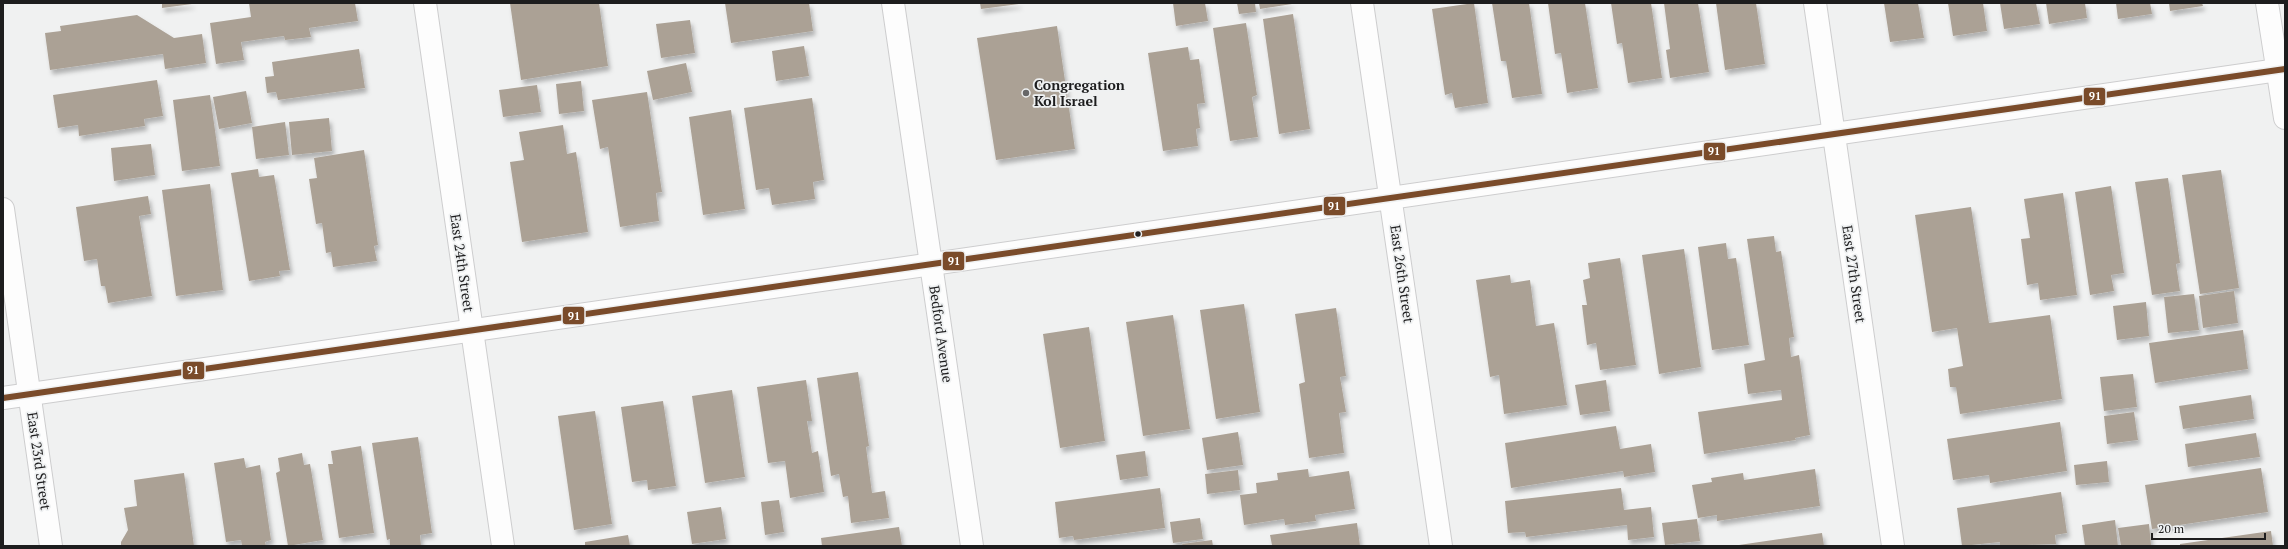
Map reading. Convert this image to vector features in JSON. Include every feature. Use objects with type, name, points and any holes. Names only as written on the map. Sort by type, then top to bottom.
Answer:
[{"type":"street","name":"East 24th Street","points":[[425,3],[503,546]]},
{"type":"street","name":"Bedford Avenue","points":[[893,3],[972,546]]},
{"type":"street","name":"East 26th Street","points":[[1362,3],[1441,546]]},
{"type":"street","name":"East 27th Street","points":[[1815,3],[1893,546]]},
{"type":"street","points":[[2268,3],[2282,70],[2285,118]]},
{"type":"street","points":[[3,398],[2282,70]]},
{"type":"street","name":"East 23rd Street","points":[[3,209],[51,546]]},
{"type":"building","points":[[162,3],[192,3],[192,4],[162,8]]},
{"type":"building","points":[[249,3],[355,3],[358,21],[309,28],[311,37],[285,40],[284,36],[241,42],[244,60],[216,64],[210,23],[251,17]]},
{"type":"building","points":[[510,3],[599,3],[608,66],[521,80]]},
{"type":"building","points":[[725,3],[809,3],[813,31],[731,43]]},
{"type":"building","points":[[980,3],[1019,3],[1019,4],[981,9]]},
{"type":"building","points":[[1173,3],[1205,3],[1208,21],[1176,26]]},
{"type":"building","points":[[1237,3],[1255,3],[1256,12],[1239,14]]},
{"type":"building","points":[[1259,3],[1291,3],[1292,4],[1260,9]]},
{"type":"building","points":[[1474,3],[1488,103],[1455,108],[1452,93],[1445,95],[1432,9]]},
{"type":"building","points":[[1492,3],[1529,3],[1542,94],[1512,98],[1506,61],[1501,61]]},
{"type":"building","points":[[1548,3],[1585,3],[1598,88],[1567,93],[1561,53],[1555,54]]},
{"type":"building","points":[[1611,3],[1651,3],[1662,78],[1628,83],[1622,43],[1617,44]]},
{"type":"building","points":[[1664,3],[1698,3],[1709,72],[1670,78],[1666,50],[1670,49]]},
{"type":"building","points":[[1716,3],[1756,3],[1765,64],[1725,70]]},
{"type":"building","points":[[1884,3],[1918,3],[1924,38],[1890,42]]},
{"type":"building","points":[[1948,3],[1983,3],[1987,31],[1953,36]]},
{"type":"building","points":[[2000,3],[2036,3],[2040,24],[2004,29]]},
{"type":"building","points":[[2046,3],[2085,3],[2087,18],[2049,24]]},
{"type":"building","points":[[2116,3],[2150,3],[2152,14],[2118,19]]},
{"type":"building","points":[[2169,3],[2202,3],[2203,6],[2170,11]]},
{"type":"building","points":[[1293,14],[1310,129],[1279,134],[1263,19]]},
{"type":"building","points":[[137,15],[174,38],[202,34],[206,63],[165,69],[163,54],[50,70],[45,33],[61,31],[60,26]]},
{"type":"building","points":[[690,20],[695,53],[661,58],[656,24]]},
{"type":"building","points":[[1246,23],[1257,95],[1252,97],[1258,137],[1230,141],[1213,28]]},
{"type":"building","name":"Congregation Kol Israel","points":[[1057,26],[1075,149],[996,160],[977,38]]},
{"type":"building","points":[[804,46],[809,76],[776,81],[772,51]]},
{"type":"building","points":[[1188,47],[1190,60],[1199,59],[1205,103],[1197,104],[1200,128],[1196,129],[1198,146],[1163,151],[1148,53]]},
{"type":"building","points":[[359,49],[365,88],[278,100],[276,92],[267,93],[265,77],[274,76],[272,62]]},
{"type":"building","points":[[686,63],[692,92],[653,100],[647,71]]},
{"type":"building","points":[[157,80],[163,116],[144,119],[145,126],[79,136],[78,125],[58,128],[53,95]]},
{"type":"building","points":[[581,81],[584,111],[559,114],[556,84]]},
{"type":"building","points":[[537,85],[541,112],[503,117],[499,90]]},
{"type":"building","points":[[246,91],[252,123],[219,129],[213,97]]},
{"type":"building","points":[[647,92],[662,192],[656,193],[659,221],[620,227],[608,147],[600,149],[592,100]]},
{"type":"building","points":[[210,95],[220,166],[182,171],[173,100]]},
{"type":"building","points":[[812,98],[824,180],[813,182],[815,199],[772,205],[769,188],[756,190],[744,108]]},
{"type":"building","points":[[731,110],[745,209],[703,215],[689,117]]},
{"type":"building","points":[[329,118],[332,151],[292,155],[289,122]]},
{"type":"building","points":[[285,122],[289,155],[256,159],[252,127]]},
{"type":"building","points":[[563,125],[567,154],[576,152],[588,232],[522,242],[510,162],[524,160],[519,132]]},
{"type":"building","points":[[151,144],[155,175],[114,181],[111,148]]},
{"type":"building","points":[[364,150],[378,245],[374,246],[377,261],[333,267],[331,252],[326,253],[322,223],[316,224],[309,179],[317,178],[314,158]]},
{"type":"building","points":[[258,169],[259,177],[274,175],[290,270],[279,271],[280,276],[249,281],[231,173]]},
{"type":"building","points":[[2221,170],[2239,288],[2200,294],[2182,175]]},
{"type":"building","points":[[2168,178],[2180,263],[2176,264],[2180,291],[2152,295],[2135,182]]},
{"type":"building","points":[[210,184],[223,290],[176,296],[162,190]]},
{"type":"building","points":[[2111,186],[2124,273],[2111,275],[2114,291],[2090,295],[2075,192]]},
{"type":"building","points":[[2063,193],[2077,295],[2040,300],[2038,283],[2027,285],[2021,239],[2030,238],[2024,199]]},
{"type":"building","points":[[148,196],[151,214],[139,216],[152,296],[108,303],[105,286],[101,286],[97,259],[84,261],[76,207]]},
{"type":"building","points":[[1971,207],[1989,323],[2050,315],[2062,399],[1960,414],[1956,387],[1950,387],[1948,369],[1963,366],[1957,328],[1932,332],[1915,215]]},
{"type":"building","points":[[1774,236],[1776,252],[1781,251],[1794,337],[1789,338],[1791,357],[1799,355],[1810,435],[1795,438],[1796,440],[1704,454],[1698,412],[1782,400],[1781,390],[1748,394],[1744,364],[1765,360],[1747,239]]},
{"type":"building","points":[[1726,243],[1728,259],[1736,258],[1749,345],[1712,350],[1698,247]]},
{"type":"building","points":[[1684,249],[1701,367],[1659,374],[1642,255]]},
{"type":"building","points":[[1620,258],[1636,365],[1600,370],[1596,343],[1587,345],[1582,305],[1587,305],[1583,280],[1590,278],[1588,263]]},
{"type":"building","points":[[1510,275],[1511,283],[1530,280],[1536,326],[1554,323],[1567,405],[1504,414],[1499,375],[1490,377],[1476,280]]},
{"type":"building","points":[[2234,291],[2238,323],[2203,328],[2199,296]]},
{"type":"building","points":[[2194,294],[2199,330],[2168,333],[2164,297]]},
{"type":"building","points":[[2146,302],[2149,336],[2117,340],[2113,306]]},
{"type":"building","points":[[1244,304],[1260,412],[1216,419],[1200,310]]},
{"type":"building","points":[[1336,308],[1346,376],[1340,377],[1346,412],[1339,413],[1344,453],[1309,458],[1299,384],[1305,382],[1295,314]]},
{"type":"building","points":[[1173,315],[1190,429],[1143,436],[1126,322]]},
{"type":"building","points":[[1089,327],[1105,441],[1060,448],[1043,334]]},
{"type":"building","points":[[2243,330],[2248,369],[2155,383],[2149,343]]},
{"type":"building","points":[[858,372],[869,446],[866,447],[872,493],[885,491],[889,518],[851,523],[848,496],[843,497],[839,474],[831,476],[817,378]]},
{"type":"building","points":[[2133,374],[2137,407],[2104,411],[2100,377]]},
{"type":"building","points":[[806,380],[812,421],[807,421],[812,453],[818,451],[824,492],[790,498],[785,461],[768,463],[757,387]]},
{"type":"building","points":[[1606,380],[1610,411],[1580,415],[1575,385]]},
{"type":"building","points":[[732,390],[745,477],[705,483],[692,396]]},
{"type":"building","points":[[2251,395],[2254,419],[2183,429],[2179,406]]},
{"type":"building","points":[[663,401],[676,486],[648,490],[647,480],[632,482],[621,407]]},
{"type":"building","points":[[595,411],[612,524],[574,530],[558,416]]},
{"type":"building","points":[[2134,412],[2138,440],[2107,444],[2104,416]]},
{"type":"building","points":[[2060,422],[2067,471],[1990,483],[1989,475],[1953,480],[1947,439]]},
{"type":"building","points":[[1616,426],[1620,449],[1651,444],[1655,472],[1624,477],[1623,471],[1511,488],[1505,443]]},
{"type":"building","points":[[1238,432],[1243,465],[1207,470],[1202,438]]},
{"type":"building","points":[[2256,433],[2260,457],[2188,467],[2185,444]]},
{"type":"building","points":[[418,437],[432,533],[420,535],[421,546],[390,546],[390,539],[387,540],[372,443]]},
{"type":"building","points":[[361,446],[374,533],[339,538],[328,464],[333,464],[331,451]]},
{"type":"building","points":[[1145,451],[1148,476],[1120,480],[1116,455]]},
{"type":"building","points":[[302,453],[304,465],[310,464],[323,540],[288,546],[276,473],[280,471],[278,458]]},
{"type":"building","points":[[244,458],[246,468],[260,465],[271,540],[265,542],[266,546],[242,546],[241,540],[226,542],[214,463]]},
{"type":"building","points":[[2107,461],[2109,482],[2076,485],[2074,465]]},
{"type":"building","points":[[2261,468],[2268,512],[2152,529],[2145,485]]},
{"type":"building","points":[[1308,469],[1309,477],[1349,471],[1355,509],[1315,515],[1316,521],[1285,525],[1284,519],[1244,525],[1240,495],[1257,493],[1256,483],[1278,480],[1277,473]]},
{"type":"building","points":[[1815,469],[1820,506],[1717,521],[1717,515],[1698,518],[1692,485],[1712,482],[1711,478],[1743,473],[1744,480]]},
{"type":"building","points":[[1238,470],[1240,490],[1207,494],[1205,474]]},
{"type":"building","points":[[184,473],[194,546],[121,546],[121,542],[128,530],[124,508],[137,506],[134,480]]},
{"type":"building","points":[[1160,488],[1165,528],[1074,540],[1073,536],[1059,538],[1055,502]]},
{"type":"building","points":[[1621,488],[1624,510],[1651,507],[1654,537],[1628,540],[1627,525],[1526,537],[1525,532],[1508,533],[1505,501]]},
{"type":"building","points":[[2061,492],[2067,533],[2055,535],[2056,544],[2000,546],[2000,542],[1962,546],[1957,508]]},
{"type":"building","points":[[779,500],[784,532],[765,535],[761,502]]},
{"type":"building","points":[[721,507],[726,539],[692,544],[687,512]]},
{"type":"building","points":[[1200,518],[1203,539],[1173,543],[1170,522]]},
{"type":"building","points":[[1697,519],[1700,541],[1665,545],[1662,523]]},
{"type":"building","points":[[2115,520],[2118,546],[2085,546],[2082,525]]},
{"type":"building","points":[[1357,523],[1360,546],[1269,546],[1272,545],[1270,535]]},
{"type":"building","points":[[2149,524],[2151,545],[2121,546],[2118,528]]},
{"type":"building","points":[[899,527],[902,546],[822,546],[821,538]]},
{"type":"building","points":[[2271,531],[2273,546],[2180,546],[2180,544]]},
{"type":"building","points":[[1822,533],[1824,546],[1739,546],[1739,545]]},
{"type":"building","points":[[628,535],[630,546],[585,546],[585,542]]},
{"type":"building","points":[[1212,540],[1213,546],[1183,546],[1182,544]]},
{"type":"transit line","name":"91","points":[[3,398],[2285,69]]},
{"type":"place","name":"Congregation Kol Israel","points":[[1026,93]]}]
